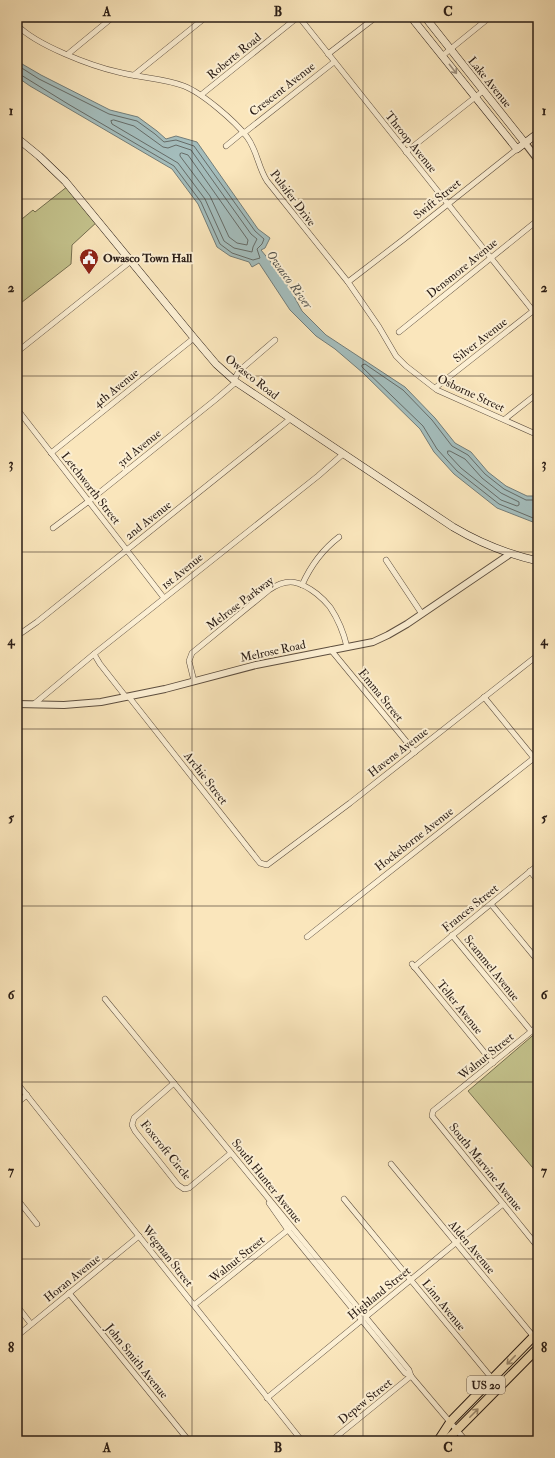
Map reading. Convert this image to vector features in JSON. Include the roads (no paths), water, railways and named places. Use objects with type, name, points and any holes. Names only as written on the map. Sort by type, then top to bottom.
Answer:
[{"type":"highway","name":"US 20","points":[[438,1441],[451,1421],[536,1337]]},
{"type":"highway","name":"US 20","points":[[446,1441],[538,1348]]},
{"type":"main road","name":"Lake Avenue","points":[[411,17],[517,149]]},
{"type":"main road","name":"Lake Avenue","points":[[425,17],[525,143]]},
{"type":"main road","name":"Swift Street","points":[[517,149],[538,133]]},
{"type":"main road","name":"Owasco Road","points":[[17,138],[39,156],[64,181],[216,364],[236,382],[453,527],[481,542],[510,554],[538,561]]},
{"type":"street","points":[[68,54],[114,17]]},
{"type":"street","points":[[134,75],[206,17]]},
{"type":"street","name":"Throop Avenue","points":[[298,17],[538,317]]},
{"type":"street","name":"Roberts Road","points":[[201,95],[298,17]]},
{"type":"street","points":[[328,54],[376,17]]},
{"type":"street","points":[[442,56],[490,17]]},
{"type":"street","name":"Pulsifer Drive","points":[[17,25],[26,34],[94,65],[117,72],[174,83],[184,86],[201,95],[243,132],[254,149],[260,169],[267,181],[348,282],[388,340]]},
{"type":"street","name":"Crescent Avenue","points":[[226,146],[334,62]]},
{"type":"street","points":[[406,152],[483,91]]},
{"type":"street","name":"Lake Avenue","points":[[525,143],[538,160]]},
{"type":"street","name":"Swift Street","points":[[348,282],[448,205],[517,149]]},
{"type":"street","name":"Densmore Avenue","points":[[399,332],[538,220]]},
{"type":"street","points":[[17,352],[131,261]]},
{"type":"street","name":"Silver Avenue","points":[[435,388],[538,307]]},
{"type":"street","name":"4th Avenue","points":[[51,453],[194,338]]},
{"type":"street","points":[[236,382],[236,374],[275,340]]},
{"type":"street","name":"Osborne Street","points":[[388,340],[396,356],[406,366],[435,388],[538,434]]},
{"type":"street","name":"3rd Avenue","points":[[53,528],[89,501],[236,382]]},
{"type":"street","points":[[505,420],[538,393]]},
{"type":"street","name":"Letchworth Street","points":[[18,411],[164,598]]},
{"type":"street","name":"2nd Avenue","points":[[17,636],[37,622],[290,419]]},
{"type":"street","name":"1st Avenue","points":[[34,704],[94,654],[318,476],[343,454]]},
{"type":"street","points":[[302,585],[308,572],[320,554],[340,537]]},
{"type":"street","name":"Melrose Road","points":[[17,704],[78,705],[127,697],[165,689],[256,665],[380,639],[422,614],[510,554]]},
{"type":"street","points":[[386,560],[422,614]]},
{"type":"street","name":"Melrose Parkway","points":[[194,681],[189,659],[192,653],[275,586],[287,582],[294,582],[302,585],[323,599],[329,606],[343,634],[347,647]]},
{"type":"street","name":"Emma Street","points":[[331,650],[415,752]]},
{"type":"street","name":"Archie Street","points":[[94,654],[260,863],[264,866],[270,864]]},
{"type":"street","name":"Havens Avenue","points":[[270,864],[538,655]]},
{"type":"street","points":[[484,697],[538,763]]},
{"type":"street","name":"Hockeborne Avenue","points":[[307,936],[534,758]]},
{"type":"street","name":"Frances Street","points":[[413,965],[538,865]]},
{"type":"street","points":[[530,871],[538,881]]},
{"type":"street","points":[[491,904],[538,962]]},
{"type":"street","name":"Scammel Avenue","points":[[452,935],[531,1031]]},
{"type":"street","name":"Teller Avenue","points":[[413,965],[493,1063]]},
{"type":"street","name":"South Hunter Avenue","points":[[105,999],[265,1195],[273,1210],[364,1319],[405,1373],[411,1376],[451,1421],[466,1441]]},
{"type":"street","name":"Walnut Street","points":[[446,1101],[538,1026]]},
{"type":"street","name":"Wegman Street","points":[[17,1083],[302,1441]]},
{"type":"street","name":"Foxcroft Circle","points":[[174,1083],[134,1118],[132,1125],[178,1185],[184,1189],[189,1188],[231,1153]]},
{"type":"street","points":[[17,1103],[27,1095]]},
{"type":"street","name":"South Marvine Avenue","points":[[446,1101],[433,1111],[432,1118],[538,1247]]},
{"type":"street","name":"Alden Avenue","points":[[391,1164],[536,1337]]},
{"type":"street","name":"Linn Avenue","points":[[344,1198],[499,1388]]},
{"type":"street","points":[[17,1199],[37,1224]]},
{"type":"street","name":"Highland Street","points":[[267,1398],[503,1204]]},
{"type":"street","name":"Walnut Street","points":[[194,1305],[290,1229]]},
{"type":"street","name":"Horan Avenue","points":[[17,1336],[139,1236]]},
{"type":"street","name":"John Smith Avenue","points":[[70,1293],[189,1441]]},
{"type":"street","points":[[17,1306],[31,1324]]},
{"type":"street","name":"Depew Street","points":[[332,1441],[411,1376]]},
{"type":"water","points":[[17,61],[110,110],[138,117],[166,139],[176,136],[197,142],[258,229],[270,238],[265,248],[261,250],[284,278],[302,311],[326,335],[405,387],[435,418],[455,443],[471,452],[488,472],[506,486],[527,496],[538,496],[538,524],[497,508],[454,474],[434,452],[420,429],[363,373],[335,349],[316,336],[290,310],[259,263],[252,267],[249,262],[230,256],[217,247],[198,204],[172,169],[17,77]]},
{"type":"place","name":"Owasco Town Hall","points":[[89,275]]},
{"type":"water label","name":"Owasco River","points":[[290,279]]}]
